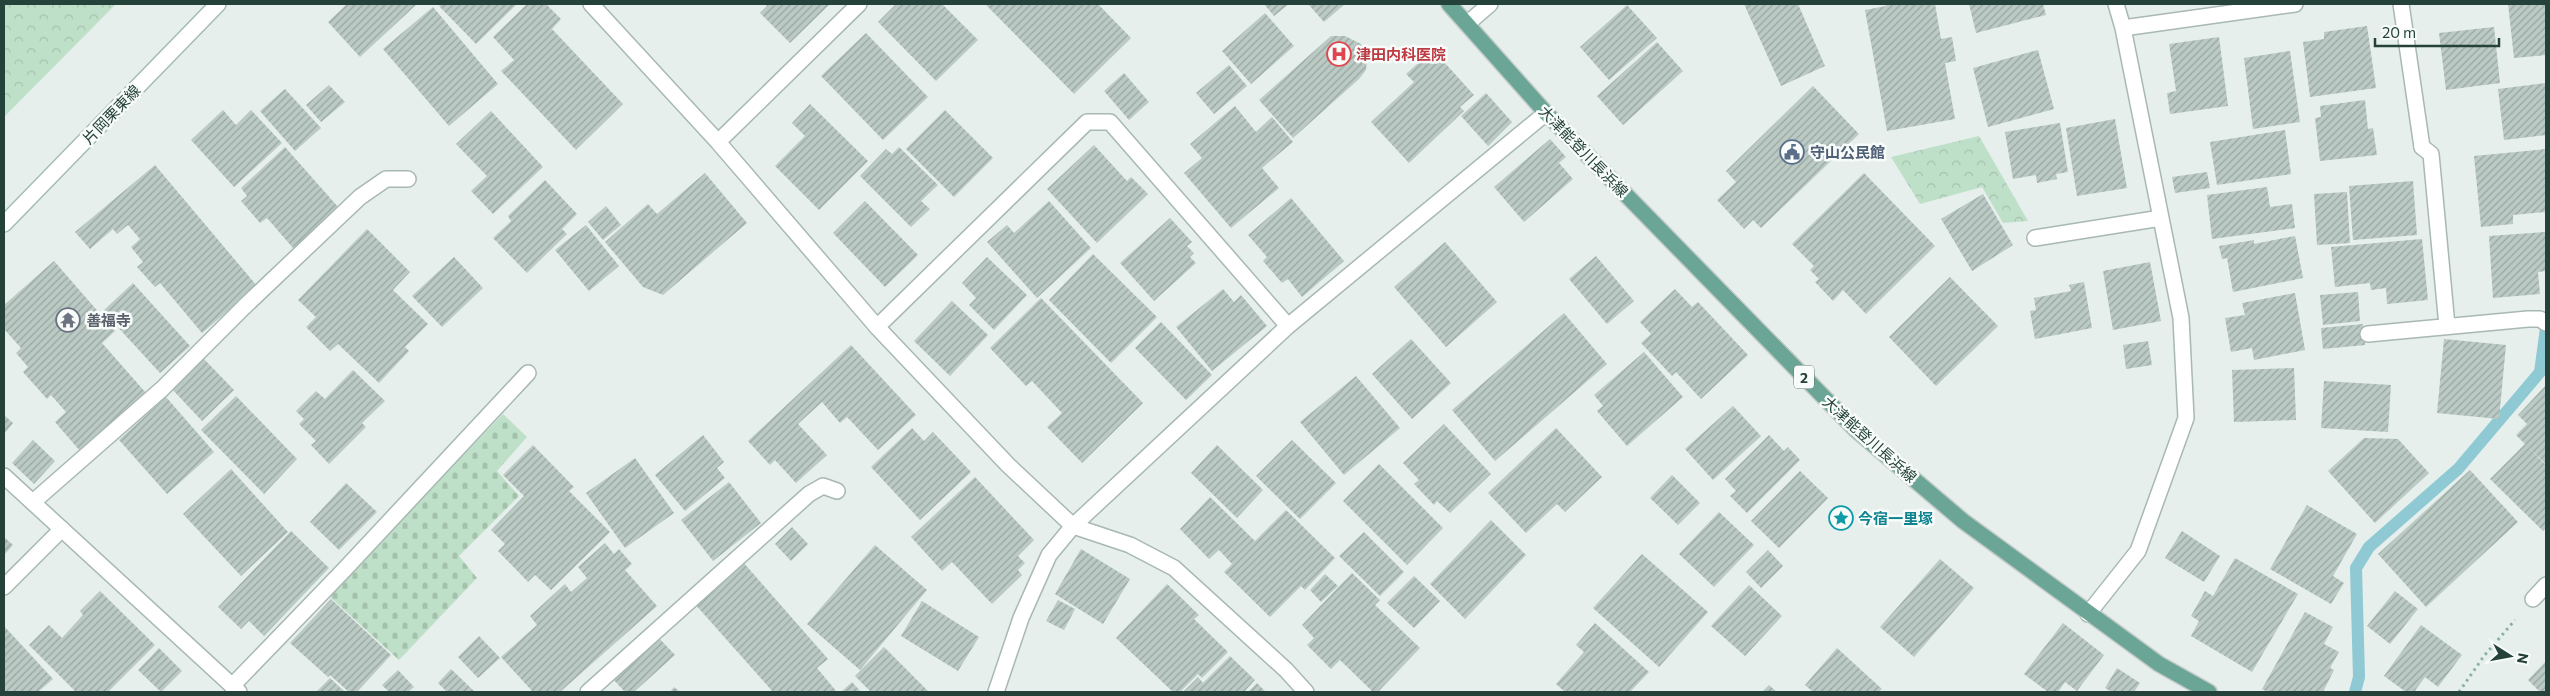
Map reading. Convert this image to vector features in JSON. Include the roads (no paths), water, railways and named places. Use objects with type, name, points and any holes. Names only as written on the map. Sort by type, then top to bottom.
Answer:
[{"type":"main road","name":"大津能登川長浜線","points":[[1450,4],[1546,113],[1856,430],[1963,521],[2088,614],[2159,664],[2209,692]]},
{"type":"street","name":"片岡栗東線","points":[[4,224],[218,4]]},
{"type":"street","points":[[591,4],[718,142],[876,327],[1008,465],[1073,526],[1130,546],[1174,568],[1286,670],[1306,692]]},
{"type":"street","points":[[718,142],[859,4]]},
{"type":"street","points":[[1467,24],[1490,4]]},
{"type":"street","points":[[2088,614],[2138,551],[2186,418],[2181,318],[2123,28],[2116,4]]},
{"type":"street","points":[[2123,28],[2295,4]]},
{"type":"street","points":[[2401,4],[2422,147],[2431,154],[2448,326]]},
{"type":"street","points":[[996,692],[1021,618],[1049,555],[1073,526],[1288,326],[1546,113]]},
{"type":"street","points":[[876,327],[1087,122],[1110,122],[1288,326]]},
{"type":"street","points":[[33,502],[162,389],[244,306],[360,198],[386,178],[408,179]]},
{"type":"street","points":[[2035,238],[2161,218]]},
{"type":"street","points":[[2368,334],[2448,326],[2543,321]]},
{"type":"street","points":[[4,476],[115,581],[235,689],[528,373]]},
{"type":"street","points":[[588,692],[808,494],[823,486],[837,491]]},
{"type":"street","points":[[4,587],[62,529]]},
{"type":"street","points":[[2534,599],[2546,585]]},
{"type":"waterway","points":[[2355,692],[2359,677],[2356,568],[2369,547],[2458,469],[2540,372],[2546,328]]},
{"type":"place","name":"津田内科医院","points":[[1339,54]]},
{"type":"place","name":"守山公民館","points":[[1792,152]]},
{"type":"place","name":"善福寺","points":[[68,320]]},
{"type":"place","name":"今宿一里塚","points":[[1841,518]]}]
